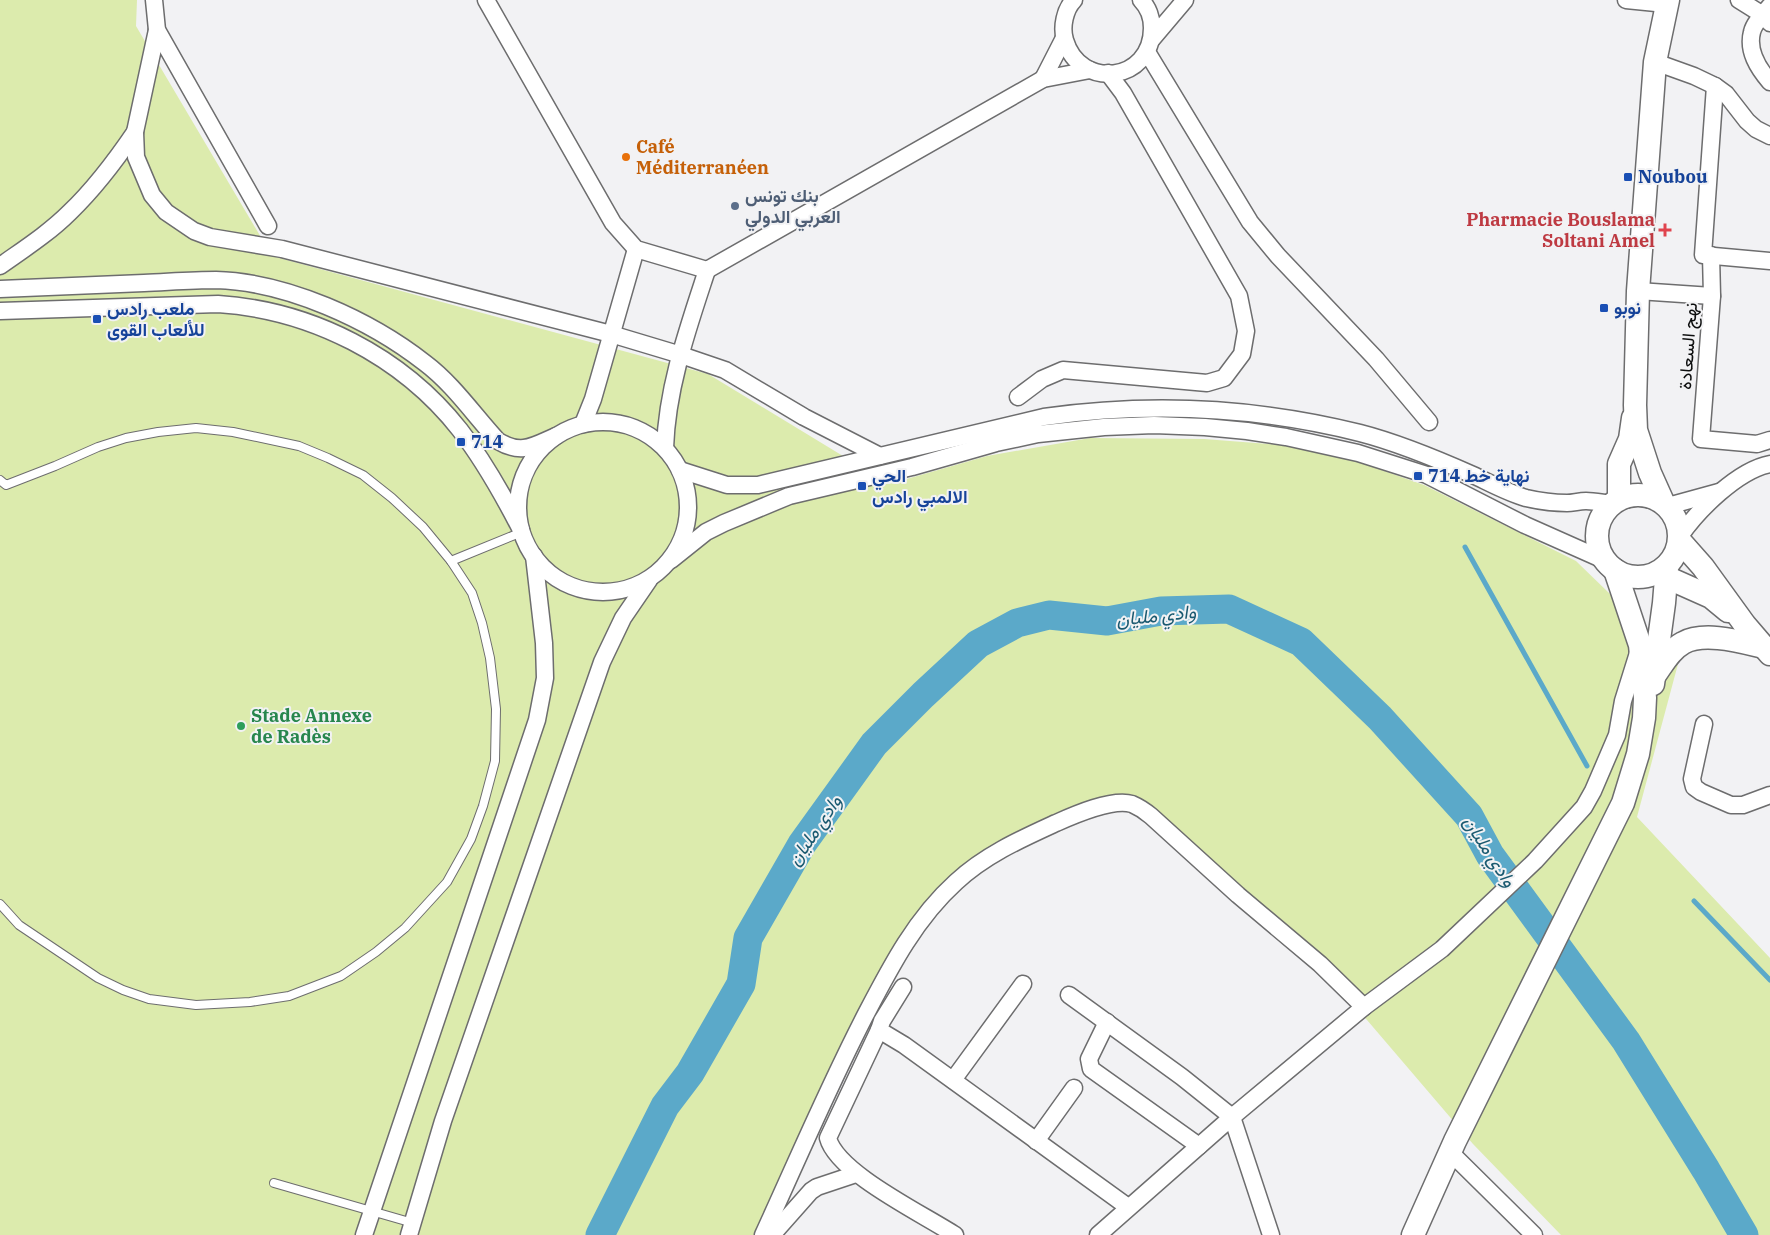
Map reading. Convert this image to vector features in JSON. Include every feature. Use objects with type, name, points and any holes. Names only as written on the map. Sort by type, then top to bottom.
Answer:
[{"type":"main road","points":[[1615,501],[1619,464],[1630,439],[1634,405],[1638,291],[1655,62],[1667,2]]},
{"type":"main road","points":[[1634,405],[1636,430],[1650,473],[1665,504],[1677,520],[1680,539],[1676,555],[1663,572],[1652,702],[1644,718]]},
{"type":"main road","points":[[1414,1235],[1453,1146],[1623,803],[1638,754],[1645,698],[1640,645],[1610,566],[1599,550],[1598,524],[1604,513],[1615,501],[1630,495],[1642,494],[1653,497],[1665,504]]},
{"type":"main road","points":[[1680,539],[1767,651]]},
{"type":"main road","points":[[1610,566],[1628,576],[1637,577],[1663,572],[1711,597],[1745,625]]},
{"type":"main road","points":[[1654,676],[1669,655],[1683,643],[1696,639],[1727,638],[1767,651]]},
{"type":"street","points":[[154,0],[158,30],[135,132],[136,157],[152,195],[166,212],[180,223],[210,237],[282,248],[681,354],[725,370],[804,417],[880,456]]},
{"type":"street","points":[[486,0],[612,224],[636,249],[707,270]]},
{"type":"street","points":[[1141,0],[1146,5],[1152,21],[1150,45],[1250,222],[1278,256],[1372,354],[1429,422]]},
{"type":"street","points":[[1068,4],[1064,20],[1064,38],[1070,54],[1083,67],[1099,74],[1116,74],[1133,67],[1185,0]]},
{"type":"street","points":[[1626,0],[1667,2]]},
{"type":"street","points":[[1739,0],[1768,15],[1752,30],[1751,46],[1756,64],[1770,82]]},
{"type":"street","points":[[158,30],[268,226]]},
{"type":"street","points":[[1043,79],[1064,38]]},
{"type":"street","points":[[1655,62],[1715,86],[1726,94],[1756,129],[1770,136]]},
{"type":"street","points":[[665,448],[666,420],[681,354],[707,270],[1043,79],[1090,70]]},
{"type":"street","points":[[1018,397],[1042,379],[1063,370],[1207,383],[1224,378],[1242,354],[1246,331],[1239,296],[1123,93],[1108,74]]},
{"type":"street","name":"نهج السعادة","points":[[1715,86],[1707,255],[1712,296],[1701,439],[1757,444],[1770,440]]},
{"type":"street","points":[[0,266],[70,213],[114,163],[135,132]]},
{"type":"street","points":[[583,424],[593,399],[636,249]]},
{"type":"street","points":[[1707,255],[1770,261]]},
{"type":"street","points":[[0,289],[217,280],[254,285],[285,292],[323,305],[392,340],[427,364],[498,441],[514,449],[529,448],[583,424],[612,422],[641,430],[665,448],[680,470],[688,500],[685,532],[671,560]]},
{"type":"street","points":[[1638,291],[1712,296]]},
{"type":"street","points":[[0,311],[218,304],[246,306],[277,312],[312,324],[348,339],[380,357],[434,399],[460,429],[493,476],[534,556],[552,575],[574,587],[600,592],[625,590],[649,580]]},
{"type":"street","points":[[680,470],[728,485],[758,485],[1053,416],[1087,411],[1143,408],[1204,408],[1290,418],[1361,433],[1435,458],[1524,497],[1550,503],[1615,501]]},
{"type":"street","points":[[411,1229],[443,1122],[602,662],[623,618],[649,580],[706,532],[724,522],[789,496],[912,467],[996,443],[1038,434],[1104,427],[1154,425],[1205,427],[1286,437],[1358,453],[1427,475],[1610,566]]},
{"type":"street","points":[[522,531],[518,503],[523,477],[536,454],[556,436]]},
{"type":"street","points":[[1680,539],[1690,522],[1719,492],[1748,472],[1770,464]]},
{"type":"street","points":[[1665,504],[1719,492]]},
{"type":"street","points":[[364,1235],[537,720],[545,669],[544,643],[534,556]]},
{"type":"street","points":[[1098,1235],[1232,1117],[1364,1007],[1442,950],[1534,861],[1584,807],[1593,791],[1617,735],[1623,701],[1640,645]]},
{"type":"street","points":[[1704,724],[1692,778],[1694,787],[1707,796],[1731,805],[1743,805],[1770,795]]},
{"type":"street","points":[[763,1235],[851,1043],[885,978],[918,925],[950,887],[980,862],[1008,846],[1069,817],[1096,808],[1121,803],[1140,808],[1152,816],[1238,895],[1320,964],[1364,1007]]},
{"type":"street","points":[[952,1080],[1024,984]]},
{"type":"street","points":[[903,987],[882,1021],[828,1138],[835,1153],[856,1174],[955,1235]]},
{"type":"street","points":[[1069,995],[1182,1077],[1232,1117],[1271,1235]]},
{"type":"street","points":[[1107,1022],[1089,1059],[1091,1068],[1199,1146]]},
{"type":"street","points":[[879,1030],[904,1045],[1128,1207]]},
{"type":"street","points":[[1036,1140],[1074,1088]]},
{"type":"street","points":[[1453,1146],[1534,1235]]},
{"type":"street","points":[[772,1235],[811,1191],[817,1187],[856,1174]]},
{"type":"lane","points":[[0,480],[6,485],[98,447],[126,438],[196,428],[234,432],[298,446],[328,458],[362,475],[392,498],[423,527],[451,561],[472,593],[482,623],[490,658],[496,709],[495,761],[471,839],[447,882],[405,928],[376,952],[341,976],[290,996],[250,1002],[196,1005],[149,999],[123,990],[98,978],[19,925],[0,904]]},
{"type":"lane","points":[[451,561],[522,531]]},
{"type":"lane","points":[[274,1183],[372,1211],[411,1229]]},
{"type":"green space","points":[[0,0],[137,0],[136,26],[272,256],[708,374],[889,484],[987,456],[1090,438],[1204,439],[1283,445],[1356,461],[1424,485],[1576,561],[1642,625],[1678,664],[1637,817],[1770,958],[1770,1235],[1561,1235],[1473,1144],[1367,1020],[1157,810],[1131,797],[1095,801],[1030,826],[976,856],[928,898],[877,976],[843,1041],[756,1235],[0,1235]]},
{"type":"waterway","points":[[1465,547],[1587,766]]},
{"type":"waterway","name":"وادي مليان","points":[[600,1235],[665,1106],[690,1073],[741,984],[748,938],[802,844],[874,744],[923,695],[978,644],[1017,623],[1049,615],[1107,621],[1161,611],[1229,609],[1301,642],[1380,718],[1469,816],[1490,855],[1626,1041],[1744,1235]]},
{"type":"waterway","points":[[1694,901],[1770,980]]},
{"type":"place","name":"Café Méditerranéen","points":[[626,157]]},
{"type":"place","name":"Noubou","points":[[1628,177]]},
{"type":"place","name":"بنك تونس العربي الدولي","points":[[735,206]]},
{"type":"place","name":"Pharmacie Bouslama Soltani Amel","points":[[1665,230]]},
{"type":"place","name":"نوبو","points":[[1604,308]]},
{"type":"place","name":"ملعب رادس للألعاب القوى","points":[[97,319]]},
{"type":"place","name":"714","points":[[461,442]]},
{"type":"place","name":"نهاية خط 714","points":[[1418,476]]},
{"type":"place","name":"الحي الالمبي رادس","points":[[862,486]]},
{"type":"place","name":"Stade Annexe de Radès","points":[[241,726]]}]
